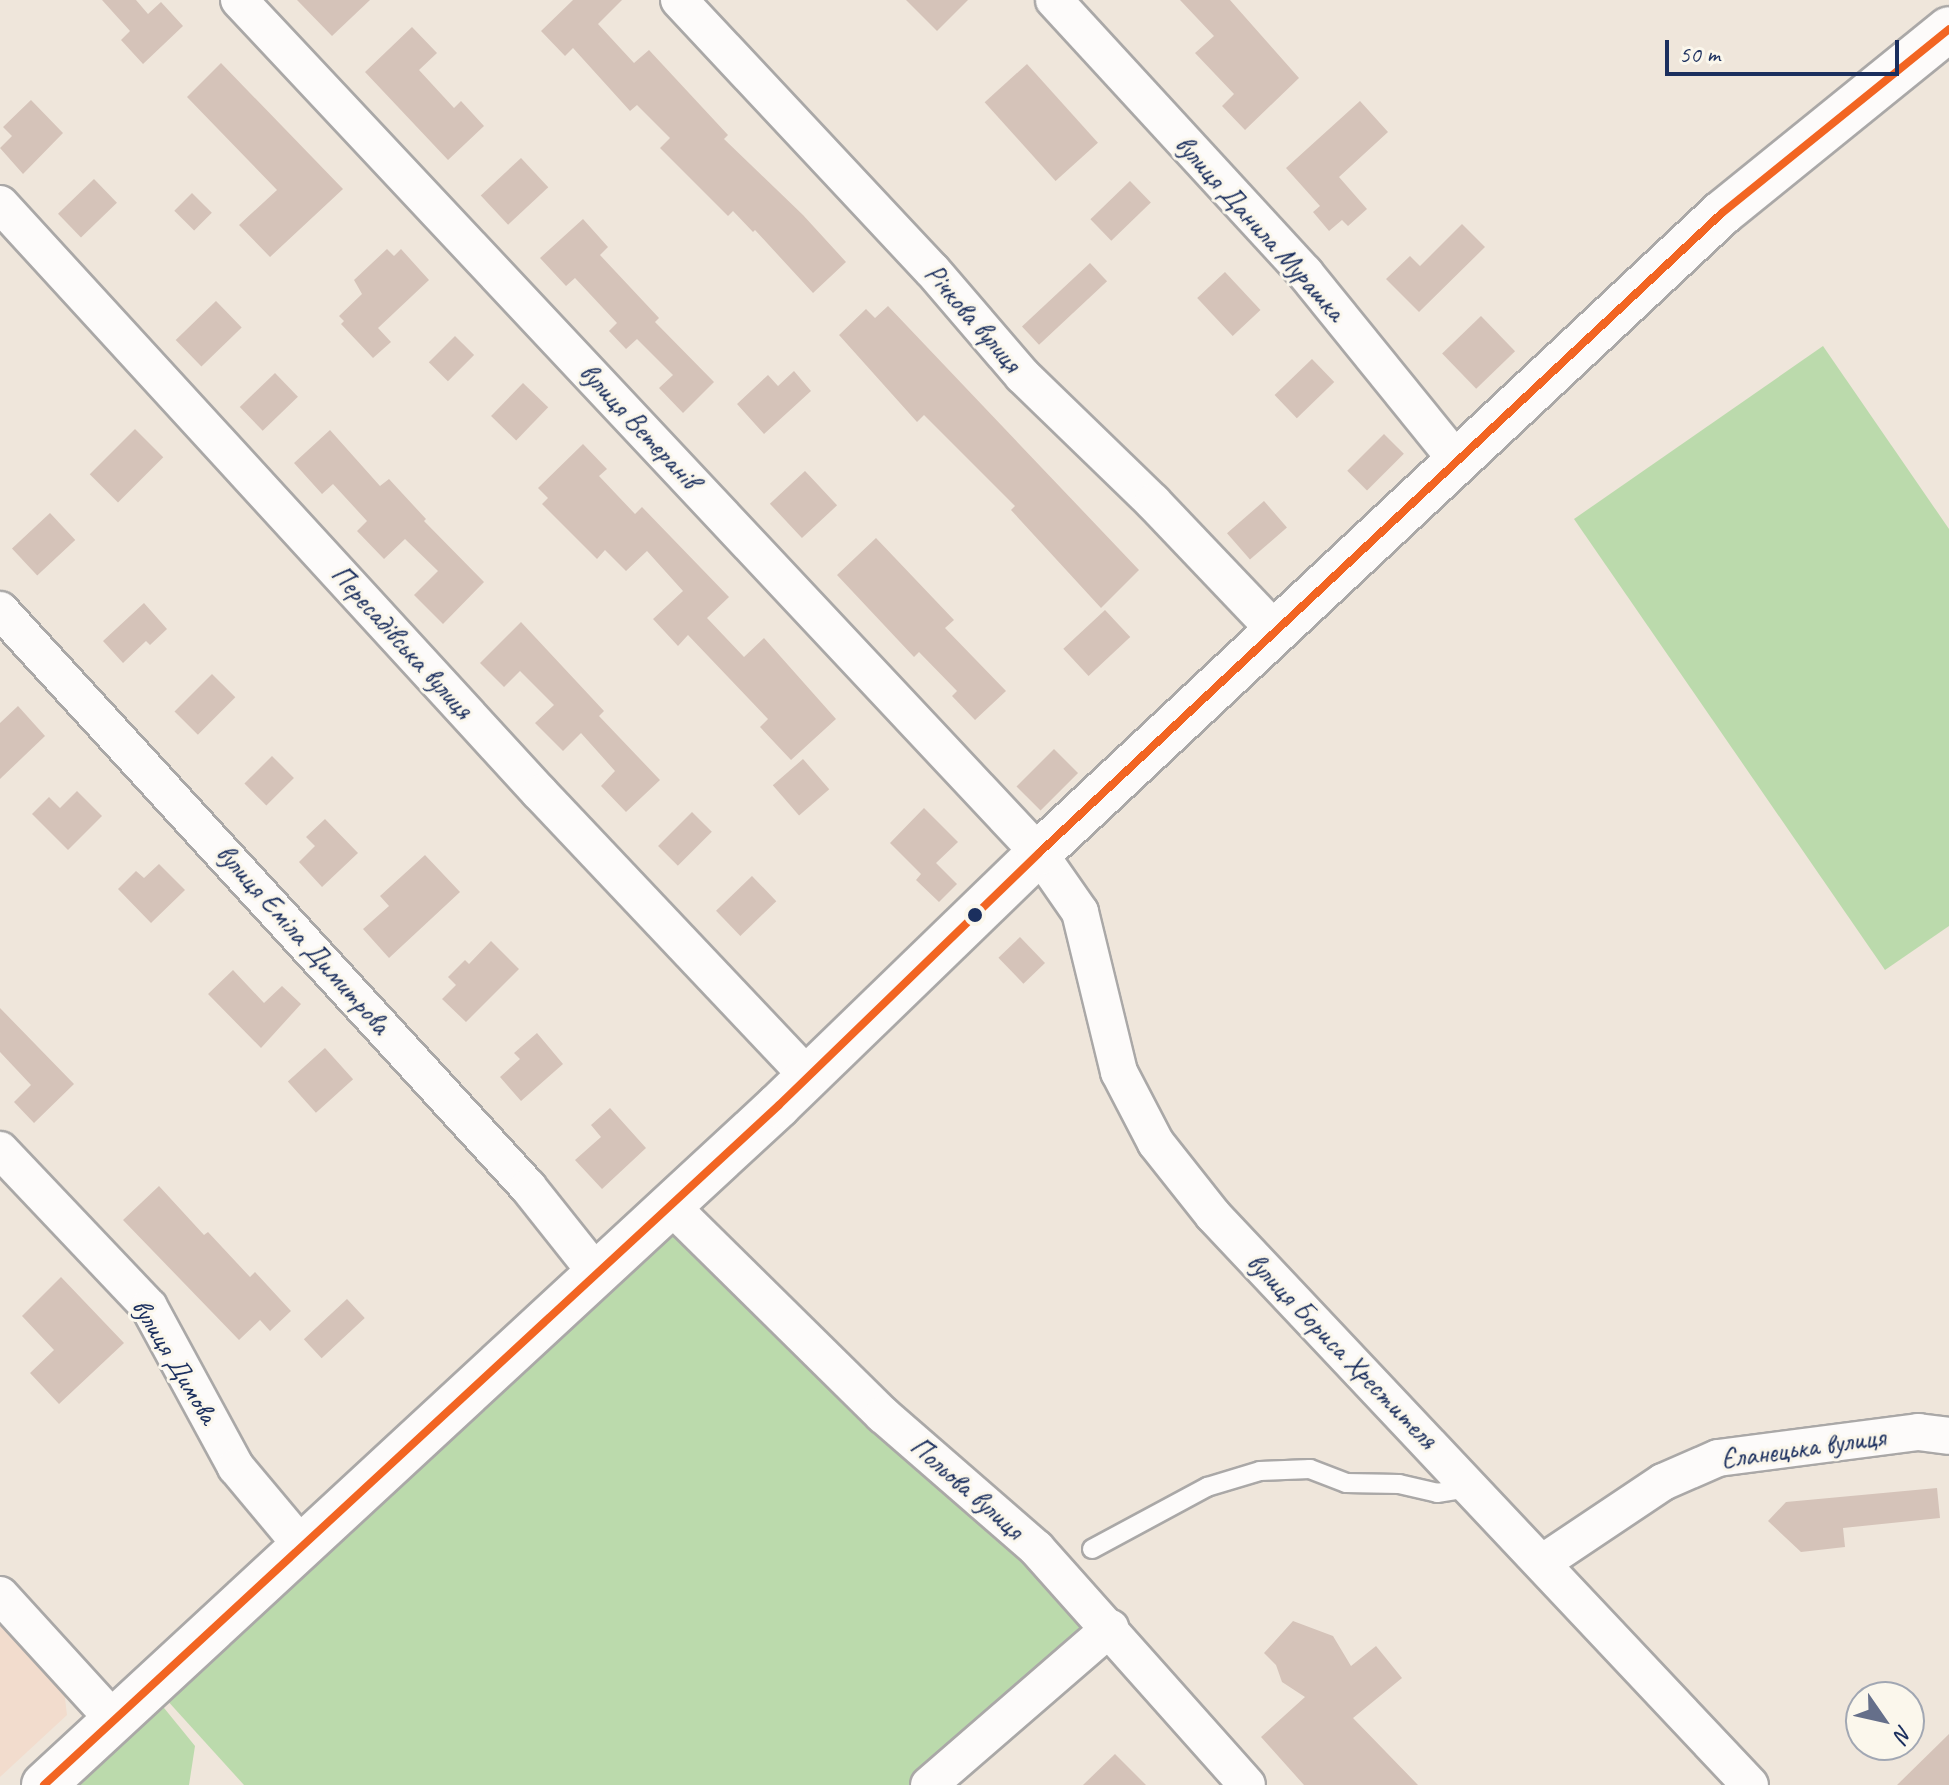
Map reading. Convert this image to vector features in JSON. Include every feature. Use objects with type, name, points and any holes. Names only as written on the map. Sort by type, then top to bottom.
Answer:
[{"type":"street","name":"вулиця Ветеранів","points":[[239,0],[1039,853]]},
{"type":"street","name":"Річкова вулиця","points":[[679,0],[932,270],[1023,376],[1153,502],[1275,630]]},
{"type":"street","name":"вулиця Данила Мурашка","points":[[1054,0],[1305,273],[1458,462]]},
{"type":"street","points":[[44,1785],[598,1275],[1275,630],[1722,213],[1949,29]]},
{"type":"street","name":"Пересадівська вулиця","points":[[0,204],[540,793],[809,1077]]},
{"type":"street","name":"вулиця Еміла Димитрова","points":[[0,610],[486,1140],[598,1275]]},
{"type":"street","name":"вулиця Бориса Хрестителя","points":[[1039,853],[1080,912],[1119,1072],[1156,1143],[1213,1215],[1750,1785]]},
{"type":"street","name":"вулиця Димова","points":[[0,1150],[149,1307],[236,1467],[303,1547]]},
{"type":"street","name":"Польова вулиця","points":[[671,1206],[883,1415],[1036,1548],[1247,1785]]},
{"type":"street","name":"Єланецька вулиця","points":[[1542,1563],[1663,1482],[1691,1467],[1718,1458],[1918,1432],[1949,1436]]},
{"type":"street","points":[[0,1595],[114,1720]]},
{"type":"street","points":[[929,1785],[1110,1628]]},
{"type":"lane","points":[[1092,1549],[1207,1487],[1260,1471],[1310,1469],[1346,1483],[1399,1484],[1437,1493],[1473,1488]]},
{"type":"shaded area","points":[[0,1618],[63,1682],[67,1715],[0,1777]]},
{"type":"green space","points":[[1823,346],[1949,529],[1949,926],[1885,970],[1574,519]]},
{"type":"green space","points":[[670,1230],[1030,1556],[1091,1628],[919,1785],[244,1785],[165,1698]]},
{"type":"green space","points":[[160,1703],[195,1746],[189,1785],[63,1785]]},
{"type":"building","points":[[102,0],[136,0],[148,14],[161,2],[183,26],[143,64],[121,40],[130,31]]},
{"type":"building","points":[[297,0],[370,0],[332,36]]},
{"type":"building","points":[[573,0],[622,0],[598,24],[634,63],[649,50],[728,135],[724,139],[803,215],[846,262],[813,293],[755,230],[753,232],[733,211],[728,216],[660,148],[670,138],[637,105],[630,111],[573,48],[565,56],[541,31]]},
{"type":"building","points":[[906,0],[968,0],[937,31]]},
{"type":"building","points":[[1180,0],[1230,0],[1299,78],[1245,130],[1222,106],[1234,94],[1195,53],[1214,36]]},
{"type":"building","points":[[412,27],[437,53],[419,70],[454,108],[461,101],[484,126],[448,160],[365,72]]},
{"type":"building","points":[[221,63],[343,189],[270,257],[239,225],[277,190],[187,97]]},
{"type":"building","points":[[1027,64],[1098,143],[1056,181],[985,102]]},
{"type":"building","points":[[31,100],[63,133],[23,174],[0,148],[12,136],[3,127]]},
{"type":"building","points":[[1360,101],[1388,132],[1339,177],[1367,209],[1348,226],[1342,220],[1329,231],[1313,212],[1320,206],[1286,168]]},
{"type":"building","points":[[521,158],[548,187],[508,225],[481,196]]},
{"type":"building","points":[[94,179],[117,203],[81,237],[58,214]]},
{"type":"building","points":[[1130,181],[1151,203],[1111,241],[1090,219]]},
{"type":"building","points":[[192,193],[212,213],[194,230],[174,211]]},
{"type":"building","points":[[583,219],[608,247],[600,255],[659,318],[655,322],[714,382],[683,413],[659,388],[673,375],[637,339],[626,349],[609,331],[617,323],[575,278],[566,286],[540,258]]},
{"type":"building","points":[[1462,224],[1485,247],[1419,312],[1386,279],[1410,256],[1420,266]]},
{"type":"building","points":[[387,249],[394,256],[401,249],[429,280],[378,328],[391,342],[373,358],[341,324],[344,321],[339,316],[362,294],[354,280]]},
{"type":"building","points":[[1090,263],[1107,281],[1039,345],[1022,326]]},
{"type":"building","points":[[1225,272],[1260,310],[1233,336],[1197,298]]},
{"type":"building","points":[[216,301],[242,328],[201,367],[176,340]]},
{"type":"building","points":[[888,306],[1139,570],[1101,608],[1011,510],[1015,506],[924,415],[917,422],[839,335],[866,309],[875,318]]},
{"type":"building","points":[[1481,316],[1515,351],[1476,389],[1442,354]]},
{"type":"building","points":[[455,336],[474,355],[448,381],[429,362]]},
{"type":"building","points":[[1312,359],[1334,382],[1297,418],[1275,395]]},
{"type":"building","points":[[794,371],[811,391],[764,434],[737,404],[768,375],[778,386]]},
{"type":"building","points":[[275,373],[298,397],[263,431],[240,407]]},
{"type":"building","points":[[523,383],[548,407],[516,440],[491,416]]},
{"type":"building","points":[[135,429],[163,457],[118,503],[90,474]]},
{"type":"building","points":[[330,430],[380,486],[389,479],[426,519],[424,521],[484,582],[443,624],[414,595],[438,571],[405,539],[384,559],[357,531],[367,521],[333,484],[322,494],[294,463]]},
{"type":"building","points":[[1384,434],[1404,454],[1367,491],[1347,471]]},
{"type":"building","points":[[583,444],[607,469],[599,476],[635,514],[642,507],[729,597],[707,618],[744,657],[764,638],[836,719],[791,760],[760,727],[768,719],[688,635],[678,646],[653,619],[683,591],[647,551],[626,571],[605,550],[597,559],[542,504],[548,498],[538,488]]},
{"type":"building","points":[[805,471],[837,505],[802,538],[770,504]]},
{"type":"building","points":[[1264,501],[1287,527],[1250,560],[1227,533]]},
{"type":"building","points":[[50,513],[75,540],[37,576],[12,548]]},
{"type":"building","points":[[876,538],[954,620],[945,628],[1006,691],[975,720],[952,696],[957,691],[919,652],[914,657],[837,575]]},
{"type":"building","points":[[144,603],[167,629],[150,645],[146,641],[123,663],[103,641]]},
{"type":"building","points":[[1105,610],[1130,637],[1089,676],[1063,649]]},
{"type":"building","points":[[521,622],[604,711],[599,716],[660,780],[626,812],[601,786],[615,771],[581,733],[563,751],[535,723],[554,705],[520,671],[504,687],[480,663]]},
{"type":"building","points":[[212,674],[235,697],[198,735],[175,711]]},
{"type":"building","points":[[18,706],[45,736],[0,779],[0,723]]},
{"type":"building","points":[[1054,749],[1078,773],[1041,811],[1017,786]]},
{"type":"building","points":[[272,756],[294,778],[266,805],[244,784]]},
{"type":"building","points":[[803,759],[829,789],[799,815],[773,785]]},
{"type":"building","points":[[77,791],[102,816],[68,850],[32,814],[49,797],[60,808]]},
{"type":"building","points":[[924,808],[958,842],[936,863],[957,884],[939,902],[916,880],[921,874],[890,843]]},
{"type":"building","points":[[692,812],[712,832],[678,866],[658,846]]},
{"type":"building","points":[[325,819],[358,853],[322,887],[299,862],[315,846],[306,837]]},
{"type":"building","points":[[425,855],[460,892],[389,958],[363,929],[389,906],[380,896]]},
{"type":"building","points":[[159,864],[185,890],[151,923],[118,889],[136,871],[144,878]]},
{"type":"building","points":[[752,876],[776,901],[740,936],[716,911]]},
{"type":"building","points":[[1020,937],[1045,963],[1023,984],[998,958]]},
{"type":"building","points":[[491,941],[519,969],[466,1022],[442,999],[456,985],[448,977],[465,960],[469,964]]},
{"type":"building","points":[[233,970],[264,1003],[282,986],[301,1004],[261,1048],[208,994]]},
{"type":"building","points":[[0,1008],[74,1084],[34,1123],[14,1102],[31,1085],[0,1052]]},
{"type":"building","points":[[537,1033],[563,1064],[521,1101],[500,1077],[520,1059],[514,1053]]},
{"type":"building","points":[[325,1048],[353,1079],[316,1113],[288,1081]]},
{"type":"building","points":[[610,1108],[646,1148],[602,1189],[575,1160],[601,1137],[591,1125]]},
{"type":"building","points":[[159,1186],[204,1235],[208,1232],[250,1277],[255,1272],[291,1311],[270,1331],[260,1320],[239,1340],[123,1220]]},
{"type":"building","points":[[61,1277],[124,1343],[59,1404],[30,1373],[54,1350],[22,1316]]},
{"type":"building","points":[[347,1299],[365,1318],[322,1358],[304,1339]]},
{"type":"building","points":[[1937,1488],[1940,1518],[1843,1528],[1845,1547],[1801,1552],[1768,1521],[1786,1502]]},
{"type":"building","points":[[1293,1621],[1333,1636],[1351,1666],[1376,1646],[1402,1678],[1353,1718],[1418,1785],[1304,1785],[1261,1737],[1305,1697],[1282,1682],[1276,1665],[1264,1653]]},
{"type":"building","points":[[1949,1734],[1949,1785],[1897,1785],[1925,1761]]},
{"type":"building","points":[[1115,1754],[1146,1785],[1083,1785]]},
{"type":"transit line","points":[[44,1785],[779,1105],[1039,853],[1722,213],[1949,29]]}]
